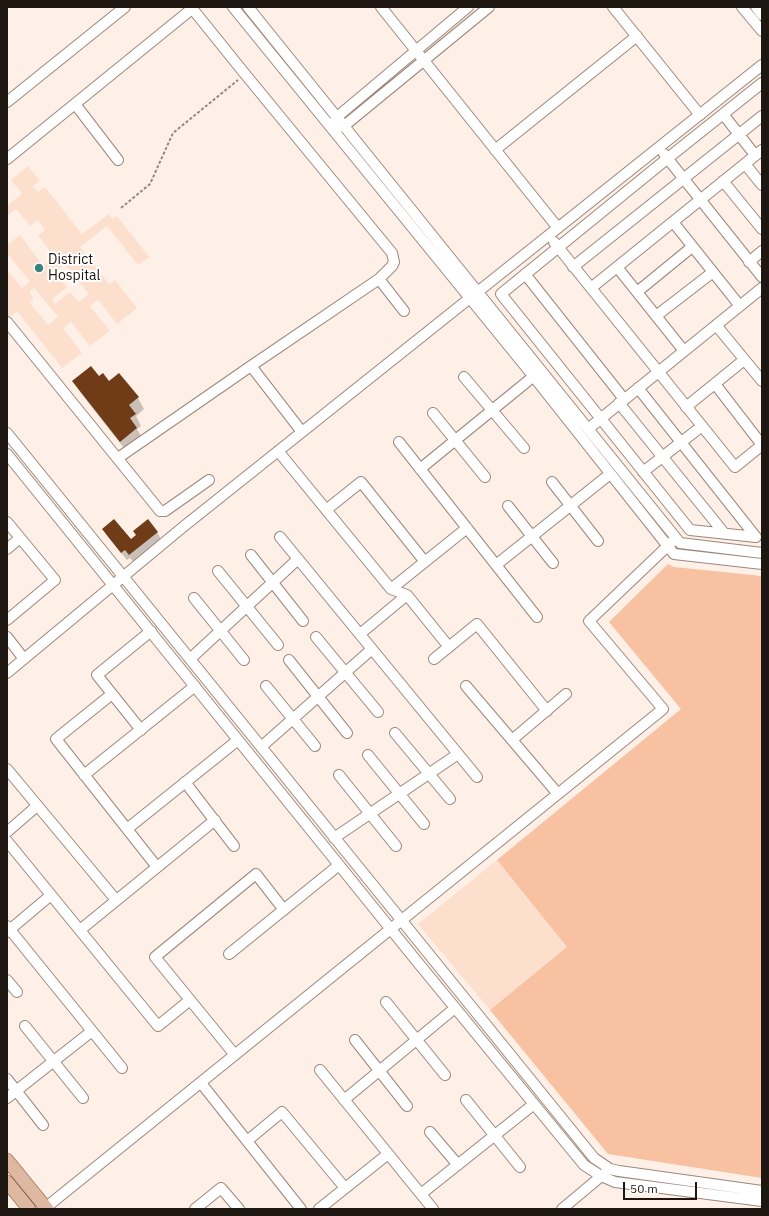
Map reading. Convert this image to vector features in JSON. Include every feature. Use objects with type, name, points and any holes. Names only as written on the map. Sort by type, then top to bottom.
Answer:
[{"type":"main road","points":[[7,1160],[46,1209]]},
{"type":"main road","points":[[7,1182],[29,1209]]},
{"type":"street","points":[[7,102],[125,7]]},
{"type":"street","points":[[233,7],[332,128],[588,428],[680,543],[762,552]]},
{"type":"street","points":[[248,7],[337,117],[534,376],[674,554],[762,564]]},
{"type":"street","points":[[380,7],[558,228]]},
{"type":"street","points":[[332,128],[337,117],[468,7]]},
{"type":"street","points":[[332,128],[344,126],[489,7]]},
{"type":"street","points":[[613,7],[700,114]]},
{"type":"street","points":[[742,7],[762,31]]},
{"type":"street","points":[[756,7],[762,15]]},
{"type":"street","points":[[7,159],[192,8],[392,253],[394,262],[379,279],[118,458]]},
{"type":"street","points":[[495,150],[637,36]]},
{"type":"street","points":[[7,673],[183,527],[762,65]]},
{"type":"street","points":[[638,388],[756,537],[690,530],[501,294],[762,83]]},
{"type":"street","points":[[75,104],[118,160]]},
{"type":"street","points":[[591,288],[759,153],[739,134],[723,114]]},
{"type":"street","points":[[574,267],[762,116]]},
{"type":"street","points":[[659,148],[762,278]]},
{"type":"street","points":[[745,164],[762,185]]},
{"type":"street","points":[[723,181],[762,229]]},
{"type":"street","points":[[673,222],[740,306]]},
{"type":"street","points":[[548,236],[735,468],[762,445],[715,384]]},
{"type":"street","points":[[637,292],[692,247]]},
{"type":"street","points":[[749,262],[762,251]]},
{"type":"street","points":[[617,267],[684,351]]},
{"type":"street","points":[[656,316],[713,272]]},
{"type":"street","points":[[525,274],[663,456],[724,533]]},
{"type":"street","points":[[379,279],[404,311]]},
{"type":"street","points":[[588,428],[762,288]]},
{"type":"street","points":[[7,322],[158,509],[162,512],[165,511],[209,480]]},
{"type":"street","points":[[716,325],[762,382]]},
{"type":"street","points":[[686,407],[744,360]]},
{"type":"street","points":[[251,366],[302,432]]},
{"type":"street","points":[[420,469],[534,376]]},
{"type":"street","points":[[464,377],[524,448]]},
{"type":"street","points":[[433,413],[485,477]]},
{"type":"street","points":[[643,472],[702,426]]},
{"type":"street","points":[[7,433],[594,1158],[610,1169],[762,1191]]},
{"type":"street","points":[[399,442],[537,618]]},
{"type":"street","points":[[278,452],[391,589],[407,595],[449,647]]},
{"type":"street","points":[[7,454],[584,1165],[601,1176],[615,1182],[762,1201]]},
{"type":"street","points":[[496,565],[610,474]]},
{"type":"street","points":[[326,510],[361,482],[425,562]]},
{"type":"street","points":[[552,482],[598,541]]},
{"type":"street","points":[[508,506],[553,563]]},
{"type":"street","points":[[7,522],[55,580],[7,620]]},
{"type":"street","points":[[391,589],[467,528]]},
{"type":"street","points":[[280,537],[477,777]]},
{"type":"street","points":[[7,549],[20,538]]},
{"type":"street","points":[[46,1209],[663,710],[589,621],[676,538]]},
{"type":"street","points":[[251,555],[303,621]]},
{"type":"street","points":[[190,660],[298,559]]},
{"type":"street","points":[[218,571],[278,645]]},
{"type":"street","points":[[360,634],[407,595]]},
{"type":"street","points":[[194,598],[244,660]]},
{"type":"street","points":[[434,660],[477,624],[546,711]]},
{"type":"street","points":[[141,730],[96,675],[150,631]]},
{"type":"street","points":[[7,637],[24,659]]},
{"type":"street","points":[[316,637],[378,712]]},
{"type":"street","points":[[261,747],[372,649]]},
{"type":"street","points":[[289,660],[347,732]]},
{"type":"street","points":[[84,775],[195,686]]},
{"type":"street","points":[[266,686],[315,746]]},
{"type":"street","points":[[466,686],[558,794]]},
{"type":"street","points":[[112,694],[56,739],[157,867]]},
{"type":"street","points":[[512,740],[566,694]]},
{"type":"street","points":[[395,733],[450,799]]},
{"type":"street","points":[[127,829],[238,740]]},
{"type":"street","points":[[334,838],[458,754]]},
{"type":"street","points":[[368,755],[424,824]]},
{"type":"street","points":[[7,769],[116,900]]},
{"type":"street","points":[[339,775],[396,846]]},
{"type":"street","points":[[185,782],[234,846]]},
{"type":"street","points":[[7,832],[37,806]]},
{"type":"street","points":[[80,930],[214,820]]},
{"type":"street","points":[[7,841],[158,1026],[190,1000]]},
{"type":"street","points":[[229,954],[340,865]]},
{"type":"street","points":[[235,1055],[155,957],[256,874],[284,910]]},
{"type":"street","points":[[51,895],[8,929],[122,1068]]},
{"type":"street","points":[[7,980],[17,992]]},
{"type":"street","points":[[386,1002],[445,1075]]},
{"type":"street","points":[[344,1100],[456,1008]]},
{"type":"street","points":[[25,1026],[83,1098]]},
{"type":"street","points":[[7,1098],[92,1031]]},
{"type":"street","points":[[355,1040],[407,1106]]},
{"type":"street","points":[[320,1070],[433,1209]]},
{"type":"street","points":[[7,1079],[43,1125]]},
{"type":"street","points":[[201,1083],[301,1209]]},
{"type":"street","points":[[466,1100],[520,1167]]},
{"type":"street","points":[[421,1194],[534,1104]]},
{"type":"street","points":[[247,1141],[282,1112],[345,1188]]},
{"type":"street","points":[[430,1132],[458,1165]]},
{"type":"street","points":[[320,1209],[388,1154]]},
{"type":"street","points":[[562,1209],[610,1169]]},
{"type":"street","points":[[195,1209],[221,1188],[239,1209]]},
{"type":"path","points":[[121,208],[150,184],[173,133],[245,74]]},
{"type":"shaded area","name":"District Hospital","points":[[28,166],[40,181],[33,186],[38,192],[45,187],[82,234],[109,214],[113,219],[117,216],[149,257],[138,265],[107,226],[80,247],[109,284],[115,280],[137,308],[117,324],[98,300],[90,306],[110,331],[90,346],[71,322],[63,328],[82,353],[62,368],[17,311],[8,318],[7,317],[7,270],[22,288],[30,282],[7,253],[7,245],[20,235],[43,266],[54,257],[38,235],[45,230],[38,220],[30,226],[16,209],[7,216],[7,206],[22,194],[11,180]],"holes":[[[65,264],[89,294],[79,302],[70,292],[55,304],[52,299],[67,287],[55,272]],[[34,288],[58,317],[48,325],[30,303],[34,299],[29,292]]]},
{"type":"shaded area","points":[[668,564],[674,567],[762,576],[762,1178],[608,1154],[490,1010],[567,947],[497,860],[681,709],[609,622]]},
{"type":"shaded area","points":[[497,860],[568,947],[490,1010],[418,924]]},
{"type":"building","points":[[91,366],[99,376],[103,373],[109,381],[119,373],[139,397],[129,405],[136,414],[130,418],[137,428],[120,442],[72,381]]},
{"type":"building","points":[[114,519],[131,539],[136,535],[133,531],[148,519],[158,532],[129,555],[125,550],[121,553],[102,529]]},
{"type":"place","name":"District Hospital","points":[[39,268]]}]
